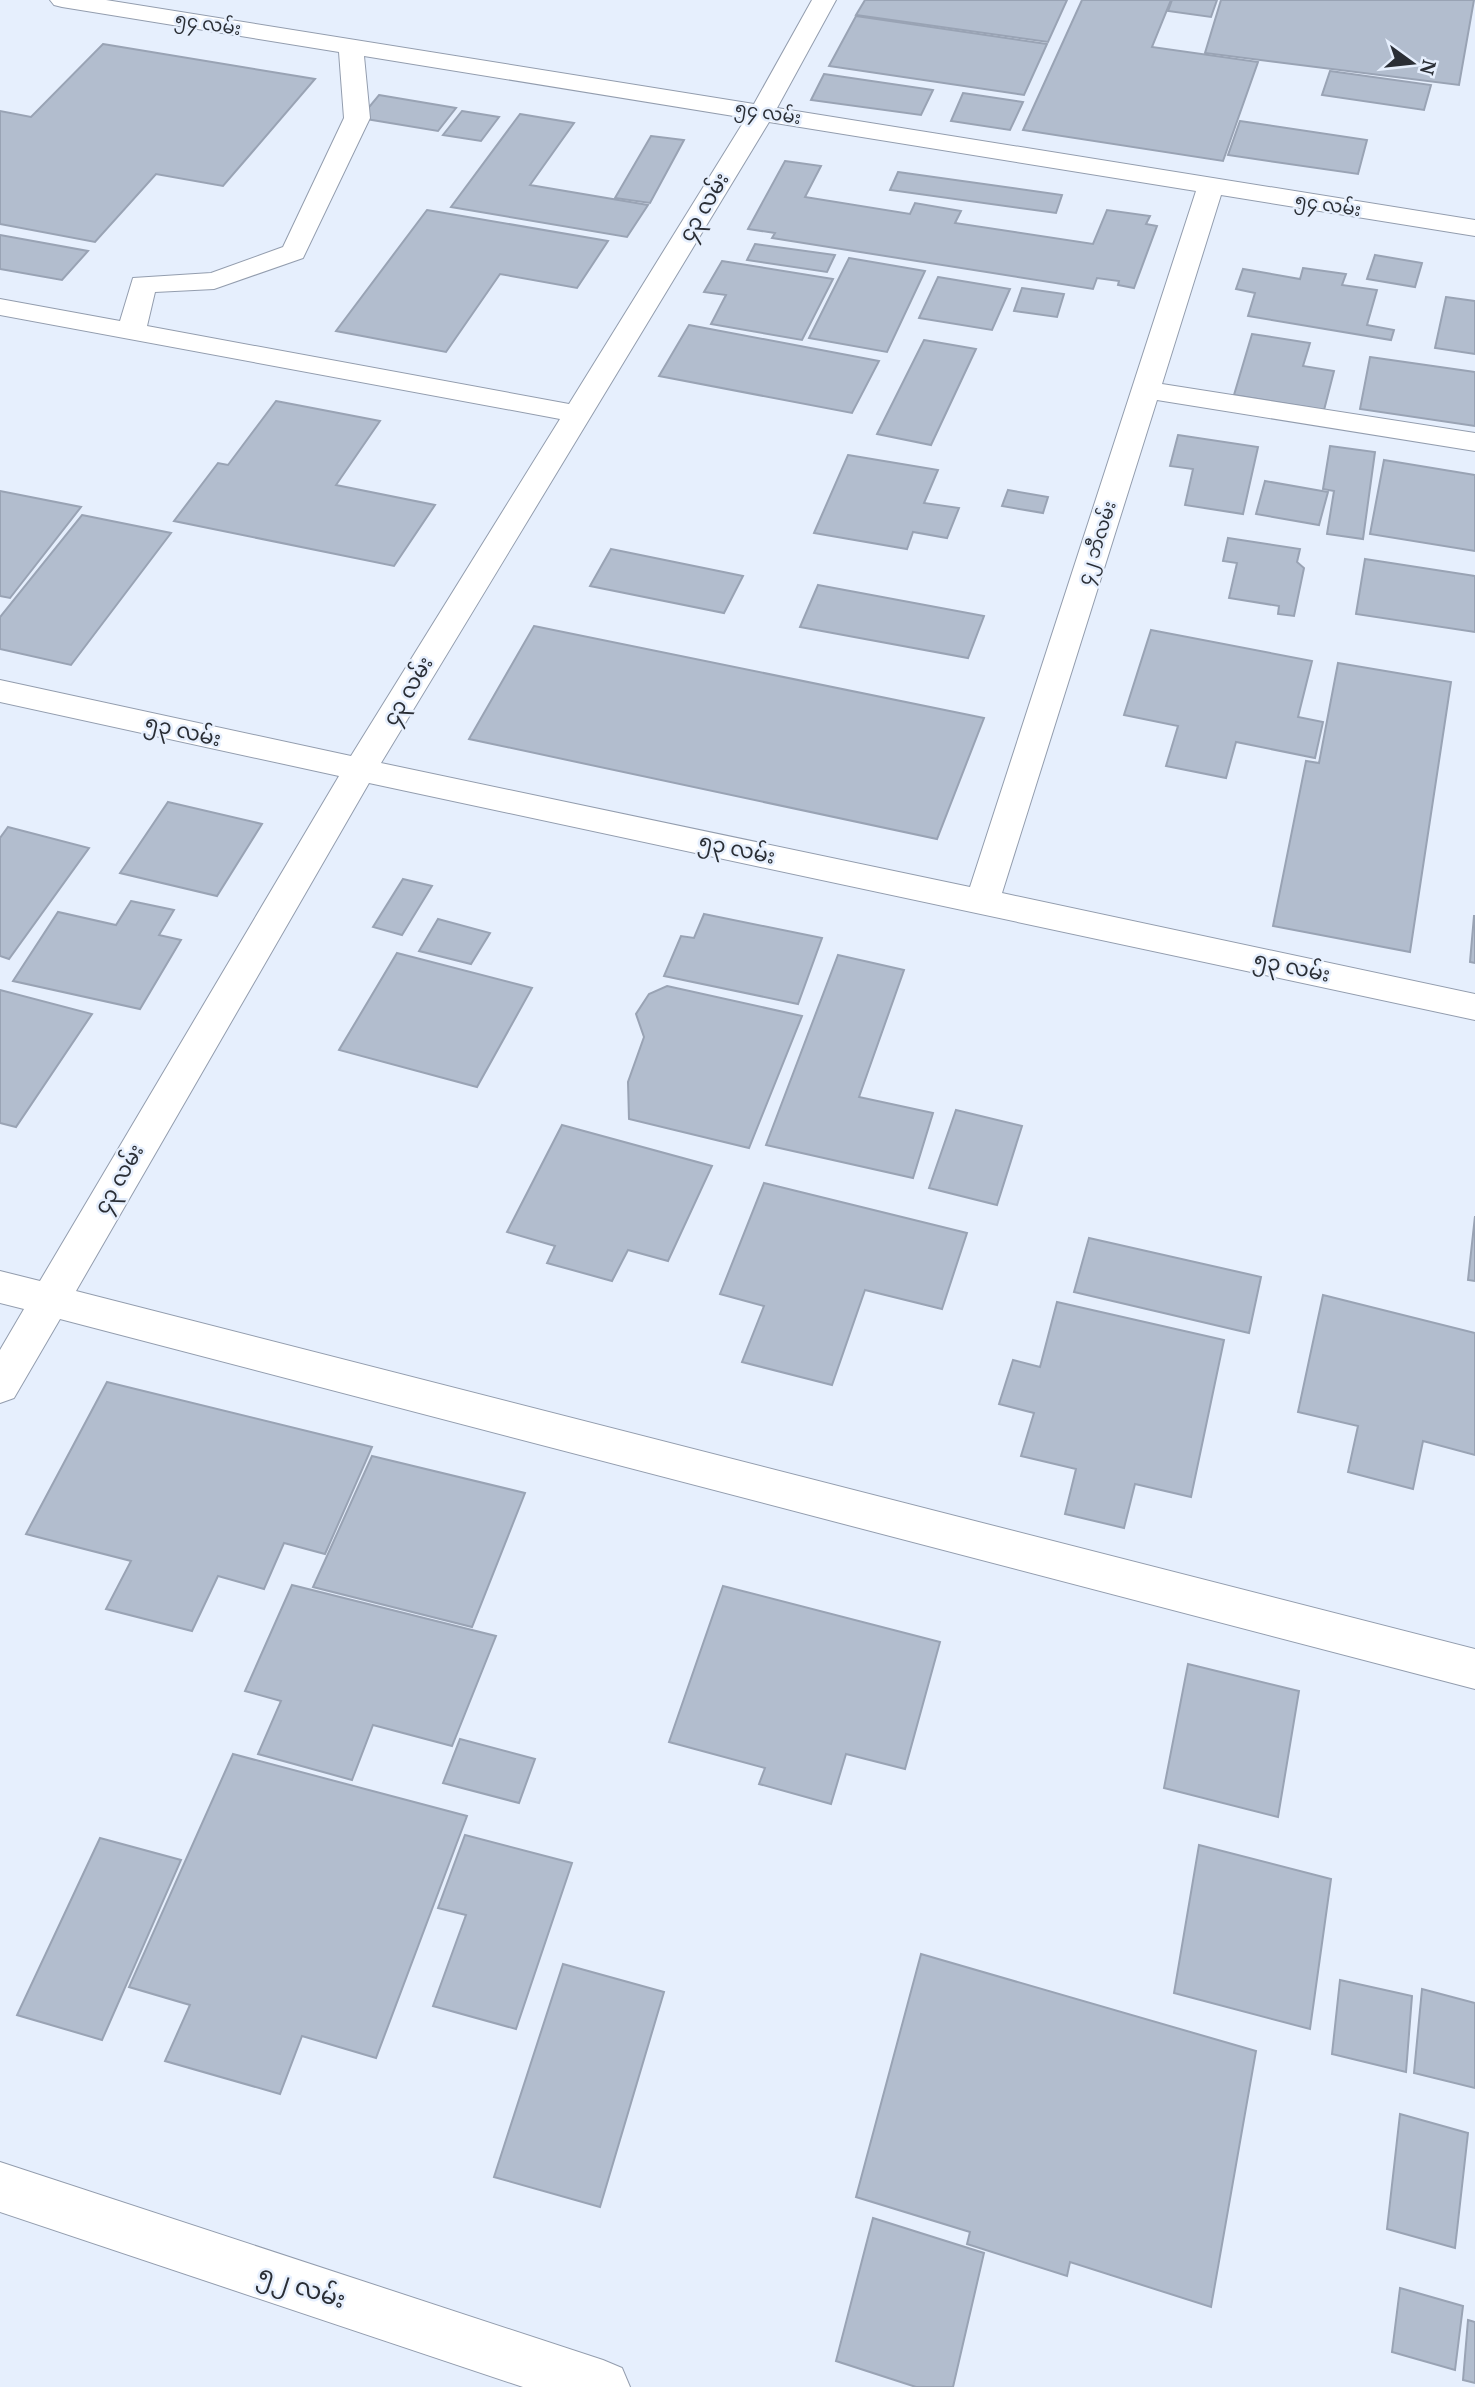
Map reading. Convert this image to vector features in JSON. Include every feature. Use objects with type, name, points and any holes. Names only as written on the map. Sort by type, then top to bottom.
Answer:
[{"type":"street","name":"၅၄ လမ်း","points":[[62,0],[1475,228]]},
{"type":"street","name":"၄၃ လမ်း","points":[[0,1386],[359,771],[762,112],[824,0]]},
{"type":"street","points":[[131,332],[143,284],[214,281],[294,252],[357,118],[351,48]]},
{"type":"street","name":"၄၂ ဘီလမ်း","points":[[983,900],[1211,186]]},
{"type":"street","points":[[0,307],[578,414]]},
{"type":"street","points":[[1146,390],[1475,442]]},
{"type":"street","name":"၅၃ လမ်း","points":[[0,691],[359,771],[983,900],[1475,1007]]},
{"type":"street","points":[[0,1287],[1475,1669]]},
{"type":"street","name":"၅၂ လမ်း","points":[[0,2187],[603,2387]]},
{"type":"building","points":[[865,0],[1067,0],[1048,42],[856,15]]},
{"type":"building","points":[[1082,0],[1171,0],[1152,47],[1258,62],[1223,161],[1023,130]]},
{"type":"building","points":[[1172,0],[1217,0],[1211,17],[1168,11]]},
{"type":"building","points":[[1221,0],[1474,0],[1459,85],[1205,53]]},
{"type":"building","points":[[856,16],[1047,44],[1024,95],[829,66]]},
{"type":"building","points":[[103,44],[315,79],[223,186],[156,174],[95,242],[0,224],[0,111],[31,117]]},
{"type":"building","points":[[1330,71],[1431,85],[1424,110],[1322,95]]},
{"type":"building","points":[[824,74],[933,90],[921,115],[811,100]]},
{"type":"building","points":[[963,93],[1023,102],[1010,130],[951,121]]},
{"type":"building","points":[[379,95],[456,108],[438,131],[360,118]]},
{"type":"building","points":[[462,111],[499,117],[481,141],[443,135]]},
{"type":"building","points":[[520,114],[574,123],[530,185],[648,205],[627,237],[451,207]]},
{"type":"building","points":[[1240,121],[1367,140],[1358,174],[1228,155]]},
{"type":"building","points":[[651,136],[684,140],[650,203],[615,198]]},
{"type":"building","points":[[785,161],[821,166],[805,197],[910,214],[915,203],[961,211],[955,223],[1093,244],[1107,210],[1150,216],[1146,224],[1157,226],[1134,288],[1118,285],[1119,281],[1097,278],[1093,289],[772,238],[775,233],[748,229]]},
{"type":"building","points":[[898,172],[1062,195],[1056,213],[890,190]]},
{"type":"building","points":[[427,210],[608,241],[577,288],[500,274],[446,352],[336,331]]},
{"type":"building","points":[[0,235],[88,251],[62,280],[0,269]]},
{"type":"building","points":[[755,244],[835,255],[827,272],[747,260]]},
{"type":"building","points":[[1375,255],[1422,263],[1415,287],[1367,279]]},
{"type":"building","points":[[849,258],[925,271],[887,352],[809,338]]},
{"type":"building","points":[[722,261],[833,279],[802,340],[711,324],[726,295],[704,292]]},
{"type":"building","points":[[1303,268],[1346,274],[1342,285],[1377,290],[1367,325],[1394,330],[1391,340],[1248,316],[1255,293],[1236,289],[1243,269],[1300,279]]},
{"type":"building","points":[[938,277],[1010,289],[992,330],[919,318]]},
{"type":"building","points":[[1022,288],[1064,294],[1057,317],[1014,311]]},
{"type":"building","points":[[1446,297],[1475,301],[1475,354],[1435,348]]},
{"type":"building","points":[[689,325],[879,361],[852,413],[659,376]]},
{"type":"building","points":[[1252,334],[1310,343],[1303,366],[1334,371],[1324,410],[1234,395]]},
{"type":"building","points":[[924,340],[976,349],[931,445],[877,434]]},
{"type":"building","points":[[1370,357],[1475,372],[1475,426],[1360,409]]},
{"type":"building","points":[[276,401],[380,421],[336,485],[435,505],[394,566],[174,521],[218,463],[228,465]]},
{"type":"building","points":[[1178,435],[1258,447],[1243,514],[1185,505],[1193,469],[1170,466]]},
{"type":"building","points":[[1330,446],[1375,452],[1363,539],[1327,534],[1334,491],[1323,489]]},
{"type":"building","points":[[848,455],[938,470],[924,503],[959,508],[947,538],[913,532],[907,549],[814,533]]},
{"type":"building","points":[[1384,460],[1475,475],[1475,551],[1370,534]]},
{"type":"building","points":[[1265,481],[1328,492],[1319,525],[1256,514]]},
{"type":"building","points":[[1008,490],[1048,497],[1043,513],[1002,506]]},
{"type":"building","points":[[0,491],[81,507],[10,598],[0,596]]},
{"type":"building","points":[[82,515],[171,533],[71,665],[0,649],[0,617]]},
{"type":"building","points":[[1228,538],[1300,549],[1297,562],[1304,568],[1294,616],[1278,614],[1279,606],[1229,598],[1237,563],[1223,561]]},
{"type":"building","points":[[611,549],[743,576],[724,613],[590,586]]},
{"type":"building","points":[[1365,559],[1475,576],[1475,632],[1356,614]]},
{"type":"building","points":[[818,585],[984,616],[968,658],[800,627]]},
{"type":"building","points":[[534,626],[984,718],[937,839],[469,739]]},
{"type":"building","points":[[1151,630],[1312,661],[1298,717],[1323,722],[1315,758],[1236,742],[1226,778],[1166,766],[1178,726],[1124,715]]},
{"type":"building","points":[[1338,663],[1451,682],[1410,952],[1273,926],[1306,761],[1319,763]]},
{"type":"building","points":[[168,802],[262,824],[217,896],[120,873]]},
{"type":"building","points":[[8,827],[89,848],[9,959],[0,956],[0,838]]},
{"type":"building","points":[[403,879],[432,886],[402,935],[373,927]]},
{"type":"building","points":[[131,901],[174,910],[159,935],[181,940],[140,1009],[13,981],[58,912],[116,925]]},
{"type":"building","points":[[704,914],[822,938],[798,1004],[664,976],[681,936],[694,938]]},
{"type":"building","points":[[1475,916],[1475,963],[1470,962]]},
{"type":"building","points":[[438,919],[490,933],[471,964],[419,951]]},
{"type":"building","points":[[397,953],[532,988],[477,1087],[339,1050]]},
{"type":"building","points":[[838,955],[904,970],[859,1097],[933,1113],[913,1178],[766,1145]]},
{"type":"building","points":[[667,986],[802,1016],[749,1148],[629,1119],[628,1082],[644,1037],[636,1014],[649,994]]},
{"type":"building","points":[[0,990],[92,1014],[16,1127],[0,1123]]},
{"type":"building","points":[[956,1110],[1022,1126],[997,1205],[929,1188]]},
{"type":"building","points":[[562,1125],[712,1166],[668,1261],[628,1250],[612,1281],[547,1263],[555,1246],[507,1232]]},
{"type":"building","points":[[764,1183],[967,1233],[942,1309],[865,1290],[832,1385],[742,1362],[764,1306],[720,1294]]},
{"type":"building","points":[[1475,1216],[1475,1281],[1468,1280]]},
{"type":"building","points":[[1089,1238],[1261,1277],[1249,1333],[1074,1292]]},
{"type":"building","points":[[1323,1295],[1475,1333],[1475,1455],[1423,1441],[1413,1489],[1348,1472],[1358,1426],[1298,1412]]},
{"type":"building","points":[[1057,1302],[1224,1340],[1191,1497],[1135,1484],[1124,1528],[1065,1514],[1076,1469],[1021,1456],[1034,1413],[999,1404],[1013,1360],[1040,1367]]},
{"type":"building","points":[[107,1382],[372,1447],[325,1554],[284,1543],[264,1589],[218,1576],[192,1631],[106,1609],[131,1561],[26,1534]]},
{"type":"building","points":[[372,1456],[525,1493],[472,1627],[313,1587]]},
{"type":"building","points":[[292,1585],[496,1636],[452,1746],[373,1725],[352,1780],[258,1754],[281,1701],[245,1691]]},
{"type":"building","points":[[723,1586],[940,1642],[905,1769],[846,1754],[831,1804],[759,1784],[765,1768],[669,1742]]},
{"type":"building","points":[[1188,1664],[1299,1691],[1278,1817],[1164,1788]]},
{"type":"building","points":[[460,1739],[535,1759],[519,1803],[443,1783]]},
{"type":"building","points":[[233,1754],[467,1816],[376,2058],[302,2036],[280,2094],[165,2061],[190,2005],[129,1987]]},
{"type":"building","points":[[465,1835],[572,1863],[516,2029],[433,2006],[466,1915],[438,1908]]},
{"type":"building","points":[[100,1838],[181,1860],[102,2040],[17,2015]]},
{"type":"building","points":[[1199,1845],[1331,1879],[1310,2029],[1174,1993]]},
{"type":"building","points":[[921,1954],[1256,2051],[1211,2307],[1070,2262],[1067,2276],[967,2244],[970,2232],[856,2197]]},
{"type":"building","points":[[563,1964],[664,1992],[600,2207],[494,2177]]},
{"type":"building","points":[[1340,1980],[1412,1996],[1406,2072],[1332,2054]]},
{"type":"building","points":[[1422,1989],[1475,2003],[1475,2088],[1414,2073]]},
{"type":"building","points":[[1400,2114],[1468,2133],[1455,2248],[1387,2229]]},
{"type":"building","points":[[873,2218],[984,2253],[953,2387],[916,2387],[836,2361]]},
{"type":"building","points":[[1400,2288],[1463,2306],[1455,2370],[1392,2352]]},
{"type":"building","points":[[1468,2320],[1475,2322],[1475,2383],[1463,2380]]}]
